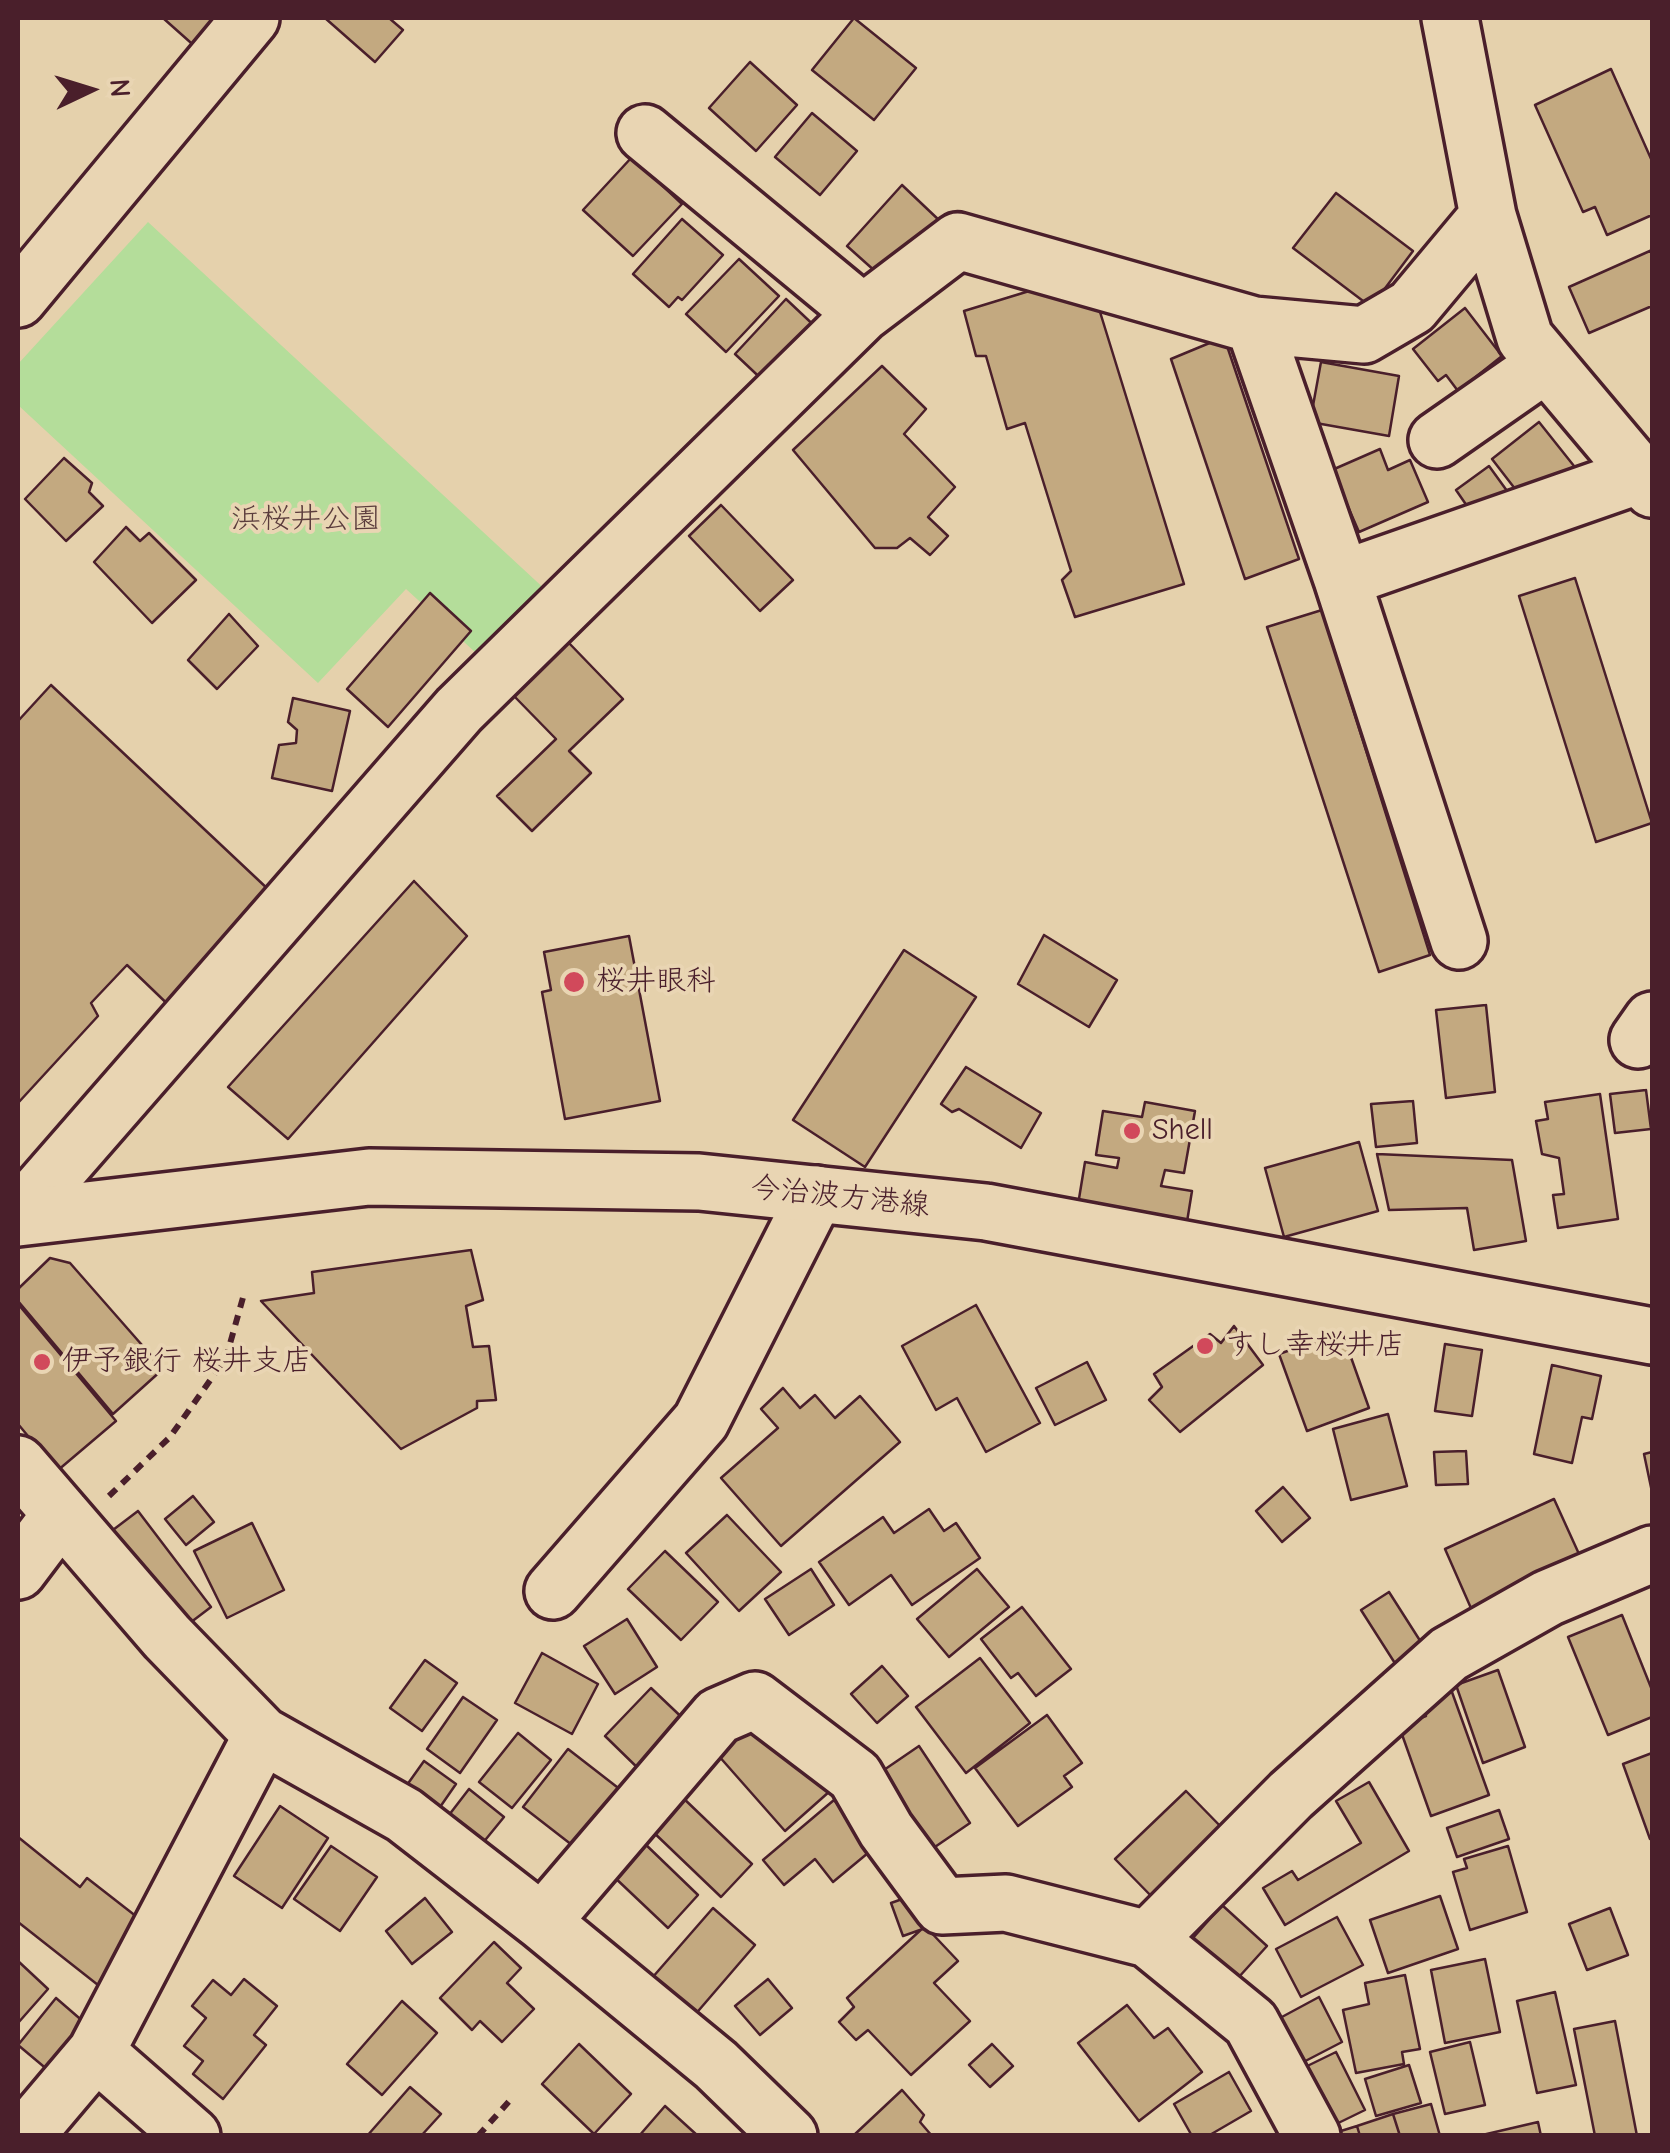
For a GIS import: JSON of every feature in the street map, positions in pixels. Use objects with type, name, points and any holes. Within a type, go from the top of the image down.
[{"type":"street","points":[[18,300],[251,18]]},
{"type":"street","points":[[1342,579],[1646,482],[1525,338],[1488,216],[1450,18]]},
{"type":"street","points":[[645,133],[863,313]]},
{"type":"street","points":[[18,1217],[460,710],[863,313],[958,242],[1254,325],[1364,335],[1412,306],[1488,216]]},
{"type":"street","points":[[1254,325],[1342,579],[1459,941]]},
{"type":"street","points":[[1437,440],[1546,364]]},
{"type":"street","name":"今治波方港線","points":[[18,1217],[369,1177],[699,1182],[986,1212],[1652,1336]]},
{"type":"street","points":[[553,1591],[702,1420],[816,1194]]},
{"type":"street","points":[[18,1464],[167,1637],[262,1736],[404,1815],[716,2065],[789,2136]]},
{"type":"street","points":[[18,1571],[68,1522]]},
{"type":"street","points":[[1148,1939],[1292,1795],[1449,1654],[1548,1598],[1652,1554]]},
{"type":"street","points":[[542,1922],[718,1716],[755,1700],[855,1776],[886,1830],[942,1906],[1006,1902],[1148,1939],[1251,2022],[1312,2136]]},
{"type":"street","points":[[29,2114],[96,2052],[262,1736]]},
{"type":"street","points":[[96,2052],[192,2136]]},
{"type":"path","points":[[68,1522],[170,1437],[226,1358],[244,1294]]},
{"type":"path","points":[[478,2136],[512,2098]]},
{"type":"green space","name":"浜桜井公園","points":[[148,222],[562,605],[499,674],[406,589],[318,683],[18,405],[18,364]]},
{"type":"building","points":[[163,18],[244,18],[208,58]]},
{"type":"building","points":[[325,18],[389,18],[403,30],[375,62]]},
{"type":"building","points":[[854,18],[916,68],[874,120],[812,70]]},
{"type":"building","points":[[750,62],[797,105],[756,151],[709,108]]},
{"type":"building","points":[[1611,69],[1652,161],[1652,215],[1607,235],[1595,207],[1583,212],[1535,105]]},
{"type":"building","points":[[812,113],[857,151],[820,195],[775,157]]},
{"type":"building","points":[[632,157],[682,204],[633,256],[583,210]]},
{"type":"building","points":[[902,185],[941,222],[886,281],[847,246]]},
{"type":"building","points":[[1336,193],[1413,251],[1371,307],[1293,248]]},
{"type":"building","points":[[682,219],[723,255],[682,300],[678,297],[669,307],[633,274]]},
{"type":"building","points":[[1652,250],[1652,306],[1589,333],[1569,287]]},
{"type":"building","points":[[739,259],[779,296],[726,352],[686,314]]},
{"type":"building","points":[[1088,273],[1184,584],[1075,617],[1062,580],[1071,571],[1025,423],[1007,429],[986,356],[976,356],[964,311]]},
{"type":"building","points":[[786,299],[822,333],[771,388],[735,354]]},
{"type":"building","points":[[1465,308],[1502,356],[1458,391],[1446,375],[1438,381],[1413,349]]},
{"type":"building","points":[[1224,337],[1299,559],[1245,579],[1171,359]]},
{"type":"building","points":[[1321,362],[1399,376],[1389,436],[1310,422]]},
{"type":"building","points":[[882,366],[926,409],[904,434],[955,487],[928,517],[948,536],[930,555],[910,538],[897,548],[875,548],[793,450]]},
{"type":"building","points":[[1539,422],[1574,466],[1526,503],[1492,459]]},
{"type":"building","points":[[1380,449],[1388,470],[1410,460],[1428,502],[1359,532],[1332,470]]},
{"type":"building","points":[[64,458],[92,483],[89,492],[103,506],[66,541],[25,499]]},
{"type":"building","points":[[1489,466],[1510,495],[1476,519],[1456,490]]},
{"type":"building","points":[[721,505],[793,580],[760,611],[689,536]]},
{"type":"building","points":[[126,527],[140,541],[149,533],[196,580],[152,623],[94,562]]},
{"type":"building","points":[[1575,578],[1652,823],[1596,842],[1519,596]]},
{"type":"building","points":[[430,593],[471,631],[388,727],[347,689]]},
{"type":"building","points":[[1322,610],[1430,955],[1379,972],[1267,627]]},
{"type":"building","points":[[229,614],[258,646],[217,689],[188,660]]},
{"type":"building","points":[[568,642],[623,699],[569,751],[591,773],[532,831],[497,796],[556,739],[513,695]]},
{"type":"building","points":[[51,685],[287,907],[182,1018],[127,965],[91,1003],[98,1016],[18,1103],[18,721]]},
{"type":"building","points":[[293,698],[350,711],[332,791],[272,778],[279,745],[296,743],[297,730],[288,722]]},
{"type":"building","points":[[414,881],[467,936],[288,1139],[228,1087]]},
{"type":"building","points":[[1044,935],[1117,980],[1089,1027],[1018,984]]},
{"type":"building","points":[[629,936],[660,1101],[565,1119],[542,992],[551,990],[544,952]]},
{"type":"building","points":[[904,950],[976,997],[865,1167],[793,1120]]},
{"type":"building","points":[[1486,1005],[1495,1092],[1446,1098],[1436,1010]]},
{"type":"building","points":[[966,1067],[1041,1113],[1021,1148],[959,1109],[952,1112],[941,1104]]},
{"type":"building","points":[[1646,1090],[1651,1129],[1615,1133],[1610,1094]]},
{"type":"building","points":[[1600,1094],[1618,1219],[1558,1228],[1553,1195],[1564,1194],[1559,1158],[1542,1154],[1536,1121],[1548,1119],[1545,1102]]},
{"type":"building","points":[[1413,1101],[1417,1143],[1376,1147],[1371,1104]]},
{"type":"building","points":[[1145,1102],[1195,1111],[1184,1173],[1165,1170],[1161,1186],[1192,1191],[1185,1234],[1076,1217],[1085,1162],[1117,1168],[1119,1158],[1096,1155],[1103,1111],[1142,1117]]},
{"type":"building","points":[[1359,1142],[1378,1211],[1284,1237],[1265,1168]]},
{"type":"building","points":[[1377,1154],[1512,1160],[1526,1241],[1474,1250],[1467,1208],[1389,1210]]},
{"type":"building","points":[[471,1250],[483,1300],[466,1306],[473,1347],[489,1346],[496,1400],[477,1401],[477,1408],[401,1449],[261,1301],[314,1293],[312,1272]]},
{"type":"building","points":[[50,1258],[70,1263],[163,1369],[113,1414],[18,1301],[18,1289]]},
{"type":"building","name":"伊予銀行 桜井支店","points":[[18,1304],[116,1421],[57,1471],[18,1424]]},
{"type":"building","points":[[976,1305],[1040,1423],[986,1452],[957,1398],[936,1410],[902,1346]]},
{"type":"building","points":[[1234,1326],[1263,1365],[1180,1432],[1149,1400],[1162,1387],[1154,1374],[1210,1334],[1221,1343]]},
{"type":"building","points":[[1342,1332],[1369,1408],[1307,1431],[1279,1354]]},
{"type":"building","points":[[1445,1344],[1482,1350],[1472,1416],[1435,1411]]},
{"type":"building","points":[[1087,1362],[1106,1400],[1055,1425],[1036,1388]]},
{"type":"building","points":[[1552,1365],[1601,1376],[1592,1419],[1582,1417],[1572,1463],[1534,1454]]},
{"type":"building","points":[[783,1388],[800,1408],[815,1395],[835,1418],[860,1396],[900,1442],[781,1546],[721,1478],[778,1428],[761,1409]]},
{"type":"building","points":[[1388,1414],[1407,1486],[1351,1500],[1333,1429]]},
{"type":"building","points":[[1466,1451],[1468,1484],[1436,1485],[1434,1452]]},
{"type":"building","points":[[1652,1452],[1652,1492],[1644,1454]]},
{"type":"building","points":[[1283,1487],[1310,1518],[1282,1542],[1256,1511]]},
{"type":"building","points":[[193,1496],[214,1522],[186,1545],[165,1519]]},
{"type":"building","points":[[1554,1499],[1584,1565],[1474,1615],[1445,1549]]},
{"type":"building","points":[[929,1509],[944,1531],[956,1523],[980,1558],[912,1605],[891,1575],[849,1605],[819,1562],[883,1517],[894,1533]]},
{"type":"building","points":[[138,1511],[211,1607],[178,1632],[105,1536]]},
{"type":"building","points":[[727,1515],[781,1572],[739,1611],[686,1553]]},
{"type":"building","points":[[252,1523],[284,1590],[227,1618],[194,1551]]},
{"type":"building","points":[[665,1551],[718,1602],[681,1640],[628,1589]]},
{"type":"building","points":[[811,1569],[834,1605],[789,1635],[765,1599]]},
{"type":"building","points":[[977,1569],[1009,1607],[949,1657],[917,1619]]},
{"type":"building","points":[[1389,1592],[1426,1650],[1398,1668],[1361,1610]]},
{"type":"building","points":[[1022,1607],[1071,1669],[1036,1696],[1018,1673],[1011,1678],[981,1639]]},
{"type":"building","points":[[1622,1615],[1652,1690],[1652,1717],[1608,1735],[1568,1637]]},
{"type":"building","points":[[627,1619],[657,1667],[615,1694],[584,1646]]},
{"type":"building","points":[[542,1653],[598,1684],[572,1734],[515,1703]]},
{"type":"building","points":[[980,1658],[1030,1723],[966,1773],[916,1707]]},
{"type":"building","points":[[425,1660],[457,1683],[422,1731],[390,1708]]},
{"type":"building","points":[[882,1666],[908,1696],[877,1723],[851,1694]]},
{"type":"building","points":[[1498,1670],[1525,1747],[1483,1763],[1456,1685]]},
{"type":"building","points":[[1448,1681],[1489,1795],[1431,1816],[1399,1726],[1426,1716],[1418,1693]]},
{"type":"building","points":[[651,1688],[693,1728],[646,1776],[605,1736]]},
{"type":"building","points":[[463,1697],[497,1720],[460,1773],[427,1749]]},
{"type":"building","points":[[745,1715],[830,1791],[785,1831],[710,1746]]},
{"type":"building","points":[[1047,1715],[1082,1763],[1064,1776],[1072,1787],[1018,1826],[975,1768]]},
{"type":"building","points":[[518,1733],[551,1760],[512,1808],[479,1782]]},
{"type":"building","points":[[919,1746],[970,1823],[929,1851],[878,1774]]},
{"type":"building","points":[[568,1749],[626,1794],[581,1852],[523,1807]]},
{"type":"building","points":[[1652,1753],[1652,1838],[1650,1839],[1623,1764]]},
{"type":"building","points":[[424,1761],[456,1784],[429,1823],[397,1799]]},
{"type":"building","points":[[1369,1782],[1409,1851],[1285,1925],[1263,1888],[1292,1871],[1298,1880],[1361,1843],[1336,1801]]},
{"type":"building","points":[[469,1789],[504,1817],[473,1855],[439,1828]]},
{"type":"building","points":[[1186,1791],[1227,1833],[1156,1901],[1115,1859]]},
{"type":"building","points":[[680,1795],[752,1864],[721,1897],[649,1828]]},
{"type":"building","points":[[834,1800],[874,1848],[833,1882],[815,1859],[784,1885],[763,1860]]},
{"type":"building","points":[[280,1806],[328,1838],[282,1908],[234,1876]]},
{"type":"building","points":[[1499,1810],[1509,1839],[1457,1857],[1447,1828]]},
{"type":"building","points":[[18,1837],[80,1887],[87,1878],[146,1924],[98,1985],[18,1922]]},
{"type":"building","points":[[642,1841],[698,1895],[668,1928],[611,1874]]},
{"type":"building","points":[[331,1846],[377,1877],[340,1931],[294,1899]]},
{"type":"building","points":[[1508,1846],[1527,1912],[1470,1930],[1453,1872],[1467,1868],[1464,1859]]},
{"type":"building","points":[[922,1892],[934,1925],[903,1936],[891,1903]]},
{"type":"building","points":[[1440,1896],[1458,1949],[1388,1973],[1370,1920]]},
{"type":"building","points":[[425,1898],[452,1932],[412,1964],[386,1931]]},
{"type":"building","points":[[1222,1905],[1267,1946],[1238,1978],[1193,1938]]},
{"type":"building","points":[[713,1908],[755,1945],[687,2024],[645,1986]]},
{"type":"building","points":[[1610,1908],[1628,1955],[1587,1970],[1569,1924]]},
{"type":"building","points":[[1337,1917],[1363,1965],[1301,1997],[1276,1949]]},
{"type":"building","points":[[925,1926],[958,1961],[934,1983],[970,2021],[911,2075],[868,2030],[856,2040],[839,2022],[854,2007],[847,1998]]},
{"type":"building","points":[[494,1942],[521,1968],[507,1983],[534,2009],[502,2042],[480,2021],[472,2030],[440,1998]]},
{"type":"building","points":[[1485,1959],[1500,2032],[1445,2043],[1431,1970]]},
{"type":"building","points":[[18,1961],[48,1989],[18,2023]]},
{"type":"building","points":[[1405,1975],[1420,2049],[1402,2052],[1404,2064],[1356,2073],[1343,2010],[1369,2004],[1365,1983]]},
{"type":"building","points":[[244,1979],[277,2006],[254,2035],[266,2045],[223,2099],[193,2074],[203,2061],[184,2046],[206,2018],[192,2006],[213,1980],[231,1995]]},
{"type":"building","points":[[768,1979],[792,2008],[760,2035],[735,2006]]},
{"type":"building","points":[[1555,1992],[1576,2085],[1537,2093],[1517,2001]]},
{"type":"building","points":[[1319,1997],[1342,2042],[1290,2069],[1267,2025]]},
{"type":"building","points":[[56,1998],[93,2030],[55,2076],[18,2045]]},
{"type":"building","points":[[402,2001],[437,2033],[382,2095],[347,2064]]},
{"type":"building","points":[[1127,2005],[1154,2038],[1168,2028],[1202,2072],[1139,2121],[1078,2043]]},
{"type":"building","points":[[1615,2021],[1637,2136],[1595,2136],[1574,2029]]},
{"type":"building","points":[[1470,2042],[1485,2105],[1445,2114],[1430,2052]]},
{"type":"building","points":[[579,2044],[631,2094],[594,2134],[542,2084]]},
{"type":"building","points":[[992,2044],[1013,2066],[990,2087],[969,2065]]},
{"type":"building","points":[[1336,2052],[1365,2110],[1326,2129],[1297,2071]]},
{"type":"building","points":[[1409,2065],[1421,2103],[1376,2116],[1365,2079]]},
{"type":"building","points":[[1229,2072],[1251,2111],[1208,2136],[1192,2136],[1174,2104]]},
{"type":"building","points":[[410,2087],[441,2114],[421,2136],[367,2136]]},
{"type":"building","points":[[902,2090],[924,2115],[920,2122],[932,2136],[853,2136]]},
{"type":"building","points":[[1431,2104],[1440,2136],[1400,2136],[1393,2114]]},
{"type":"building","points":[[665,2106],[698,2136],[639,2136]]},
{"type":"building","points":[[1393,2114],[1400,2136],[1360,2136],[1357,2126]]},
{"type":"building","points":[[1538,2122],[1541,2136],[1478,2136]]},
{"type":"building","points":[[1357,2126],[1360,2136],[1328,2135]]},
{"type":"place","name":"桜井眼科","points":[[574,982]]},
{"type":"place","name":"Shell","points":[[1132,1131]]},
{"type":"place","name":"すし幸桜井店","points":[[1205,1346]]},
{"type":"place","name":"伊予銀行 桜井支店","points":[[42,1362]]}]
